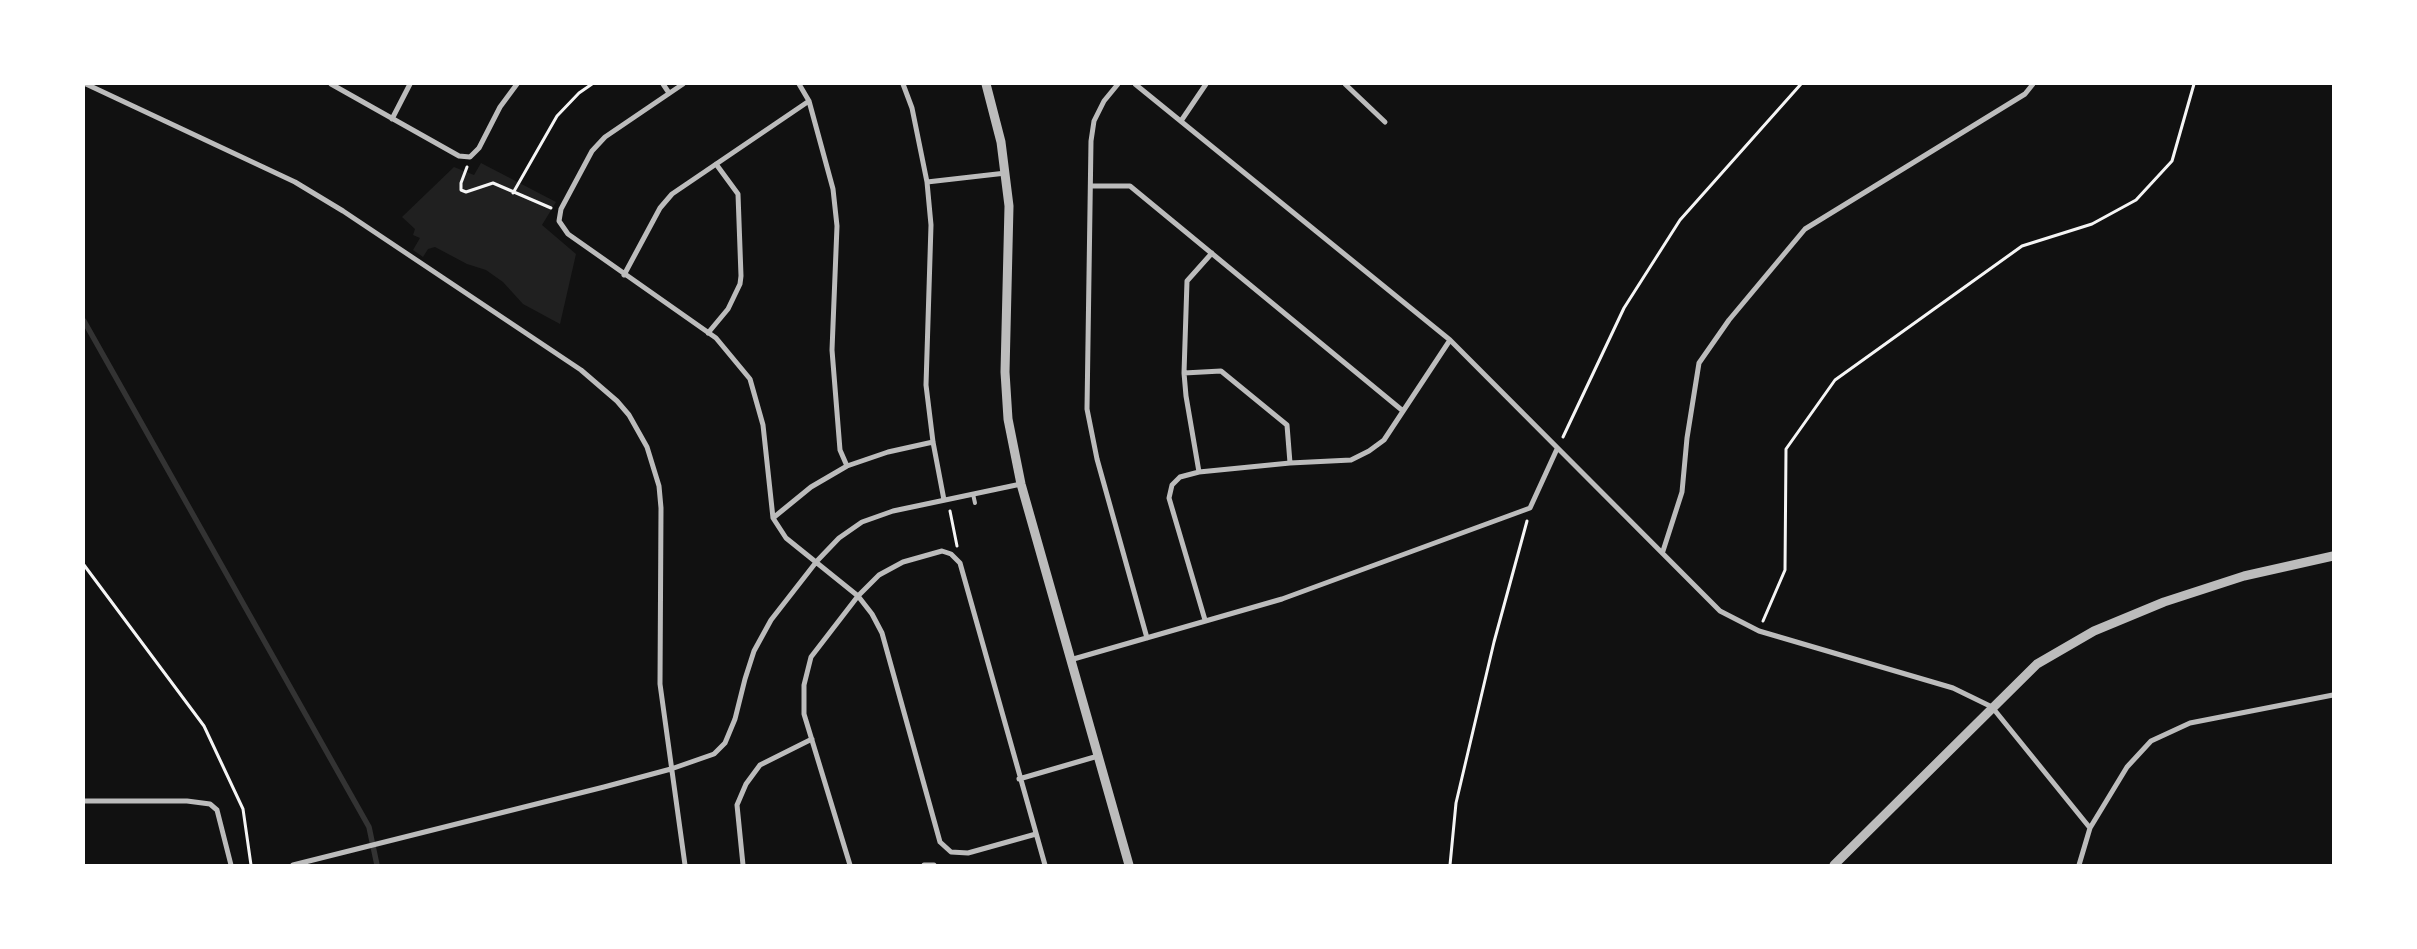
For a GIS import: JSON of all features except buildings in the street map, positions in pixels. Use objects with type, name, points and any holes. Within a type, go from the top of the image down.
[{"type":"street","points":[[86,84],[303,187],[343,211],[559,354],[617,400],[629,415],[647,447],[659,486],[662,508],[660,684],[685,865]]},
{"type":"street","points":[[330,84],[459,156],[470,157],[480,148],[500,107],[517,84]]},
{"type":"street","points":[[392,119],[410,84]]},
{"type":"street","points":[[663,84],[669,93]]},
{"type":"street","points":[[683,84],[605,136],[592,151],[560,209],[559,221],[568,234],[708,333],[735,358],[750,378],[763,426],[773,518],[786,538],[817,561],[858,596],[872,614],[882,633],[940,842],[952,852],[968,853],[1036,834]]},
{"type":"street","points":[[799,84],[809,101],[833,189],[837,226],[832,350],[840,450],[847,466]]},
{"type":"street","points":[[903,84],[912,108],[926,182],[931,225],[926,385],[933,442],[944,500]]},
{"type":"street","points":[[986,84],[995,114],[1006,173],[1009,216],[1005,372],[1008,419],[1021,484],[1129,865]]},
{"type":"street","points":[[1118,84],[1104,101],[1094,122],[1092,141],[1087,409],[1097,459],[1146,638]]},
{"type":"street","points":[[1135,84],[1450,340],[1504,392],[1557,449],[1720,611],[1759,631],[1953,688],[1992,706],[2090,828]]},
{"type":"street","points":[[1181,122],[1206,84]]},
{"type":"street","points":[[1345,84],[1385,122]]},
{"type":"street","points":[[1662,552],[1682,492],[1687,438],[1699,363],[1729,320],[1805,228],[2025,94],[2033,84]]},
{"type":"street","points":[[624,275],[660,208],[672,194],[809,101]]},
{"type":"street","points":[[708,333],[728,309],[740,284],[741,276],[738,194],[716,164]]},
{"type":"street","points":[[926,182],[1006,173]]},
{"type":"street","points":[[1092,186],[1130,186],[1403,410]]},
{"type":"street","points":[[1199,472],[1189,419],[1184,373],[1187,281],[1212,253]]},
{"type":"street","points":[[1206,620],[1168,498],[1172,484],[1180,477],[1199,472],[1290,462],[1351,460],[1369,452],[1384,440],[1450,340]]},
{"type":"street","points":[[1184,373],[1221,371],[1287,425],[1290,462]]},
{"type":"street","points":[[773,518],[811,487],[847,466],[888,452],[933,442]]},
{"type":"street","points":[[1070,660],[1282,598],[1530,508],[1557,449]]},
{"type":"street","points":[[293,865],[388,843],[671,769],[714,754],[725,743],[735,719],[754,651],[771,620],[817,561],[839,538],[862,522],[893,512],[1021,484]]},
{"type":"street","points":[[850,865],[804,714],[804,685],[811,657],[858,596],[879,575],[904,562],[942,551],[951,554],[960,563],[1019,779],[1045,865]]},
{"type":"street","points":[[1834,865],[1992,706],[2037,664],[2094,631],[2164,602],[2244,576],[2333,556]]},
{"type":"street","points":[[2079,865],[2090,828],[2127,767],[2152,741],[2190,723],[2333,695]]},
{"type":"street","points":[[743,865],[738,805],[746,784],[760,765],[812,739]]},
{"type":"street","points":[[1019,779],[1098,756]]},
{"type":"street","points":[[84,801],[187,801],[210,804],[217,810],[231,865]]},
{"type":"street","points":[[924,865],[934,865]]},
{"type":"lane","points":[[973,494],[975,503]]},
{"type":"path","points":[[513,193],[557,116],[579,93],[592,84]]},
{"type":"path","points":[[1557,449],[1624,308],[1680,220],[1802,84]]},
{"type":"path","points":[[1759,631],[1785,570],[1786,449],[1835,380],[2022,246],[2092,224],[2136,200],[2172,161],[2194,84]]},
{"type":"path","points":[[470,157],[461,183],[461,190],[470,192],[493,183],[513,193],[560,209]]},
{"type":"path","points":[[944,500],[950,510],[958,544],[951,554]]},
{"type":"path","points":[[1450,865],[1456,803],[1494,642],[1530,508]]},
{"type":"path","points":[[84,565],[204,726],[243,809],[251,865]]},
{"type":"shaded area","points":[[481,163],[556,202],[542,225],[576,254],[560,324],[523,304],[503,282],[486,270],[467,264],[435,247],[428,249],[423,257],[413,250],[420,238],[413,235],[415,229],[402,217],[454,167],[474,175]]},
{"type":"waterway","points":[[84,321],[369,827],[377,865]]}]
